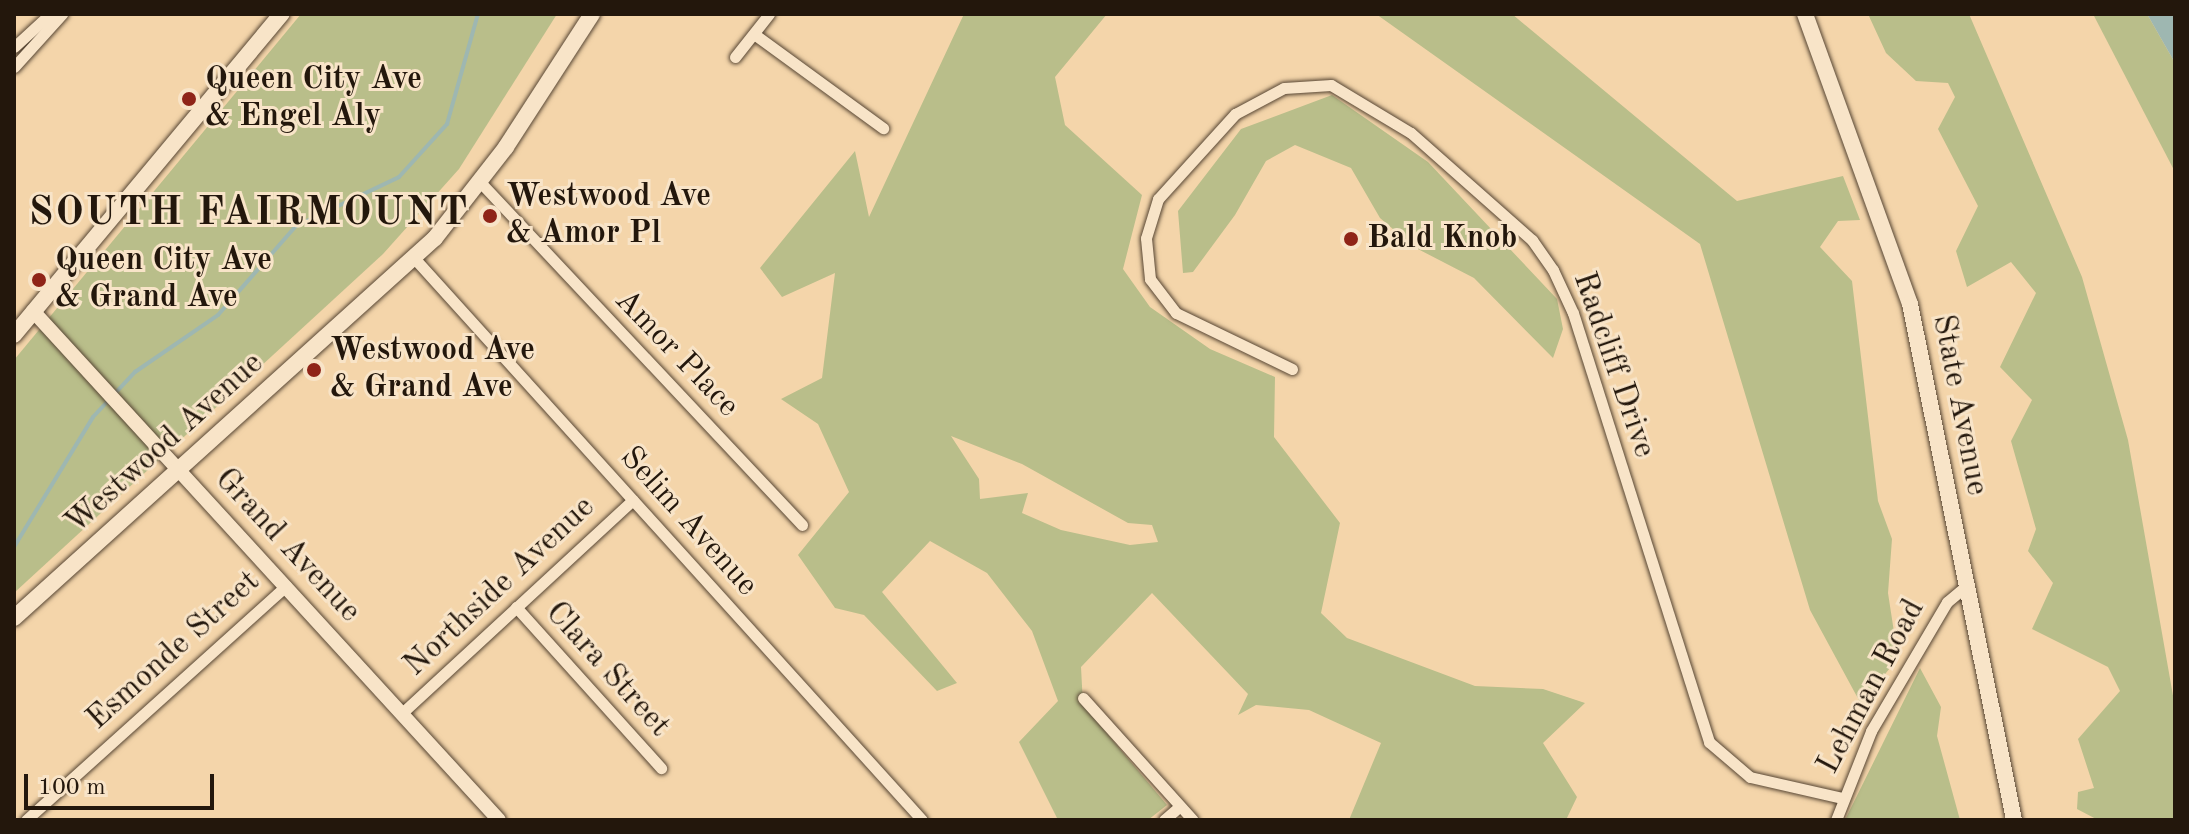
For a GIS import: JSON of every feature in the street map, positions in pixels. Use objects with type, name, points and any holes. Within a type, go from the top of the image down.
[{"type":"main road","points":[[14,335],[281,14]]},
{"type":"main road","name":"Westwood Avenue","points":[[14,618],[415,259],[481,183],[592,14]]},
{"type":"main road","name":"State Avenue","points":[[1805,14],[1910,304],[2014,820]]},
{"type":"street","points":[[14,47],[50,14]]},
{"type":"street","points":[[14,67],[62,14]]},
{"type":"street","points":[[735,57],[769,14]]},
{"type":"street","points":[[754,34],[883,128]]},
{"type":"street","name":"Radcliff Drive","points":[[1292,369],[1176,313],[1150,279],[1146,238],[1158,199],[1235,114],[1284,88],[1331,85],[1411,133],[1532,240],[1553,270],[1573,313],[1709,742],[1750,777],[1842,798]]},
{"type":"street","name":"Amor Place","points":[[481,183],[802,525]]},
{"type":"street","name":"Selim Avenue","points":[[415,259],[922,820]]},
{"type":"street","name":"Grand Avenue","points":[[33,311],[499,820]]},
{"type":"street","name":"Northside Avenue","points":[[402,713],[633,500]]},
{"type":"street","name":"Esmonde Street","points":[[26,820],[286,586]]},
{"type":"street","name":"Lehman Road","points":[[1836,820],[1842,798],[1939,615],[1965,587]]},
{"type":"street","name":"Clara Street","points":[[516,607],[661,768]]},
{"type":"street","points":[[1083,698],[1193,820]]},
{"type":"street","points":[[1164,820],[1179,807]]},
{"type":"green space","points":[[301,14],[557,14],[459,169],[383,254],[14,593],[14,360]]},
{"type":"green space","points":[[964,14],[1107,14],[1055,77],[1065,125],[1142,195],[1123,269],[1150,307],[1210,349],[1275,377],[1274,437],[1340,523],[1321,613],[1347,638],[1475,686],[1543,689],[1585,703],[1543,743],[1577,797],[1566,820],[1349,820],[1381,743],[1309,710],[1256,705],[1238,715],[1248,694],[1152,593],[1081,667],[1083,705],[1167,805],[1148,820],[1058,820],[1019,742],[1058,701],[1032,631],[987,573],[930,541],[882,592],[957,683],[937,691],[864,615],[835,608],[798,555],[849,492],[818,424],[781,399],[822,378],[835,273],[782,297],[760,268],[855,151],[869,217]],"holes":[[[951,436],[1022,464],[1128,523],[1152,525],[1158,542],[1130,545],[1061,530],[1022,513],[1028,493],[980,499],[979,479]]]},
{"type":"green space","points":[[1376,14],[1512,14],[1737,201],[1843,176],[1860,220],[1838,221],[1820,247],[1852,281],[1878,501],[1892,539],[1888,593],[1898,658],[1861,704],[1810,610],[1700,244]]},
{"type":"green space","points":[[1868,14],[1969,14],[2082,277],[2128,440],[2175,707],[2175,820],[2098,820],[2077,809],[2078,792],[2094,788],[2078,739],[2120,691],[2108,667],[2032,629],[2053,583],[2028,551],[2036,529],[2011,441],[2032,400],[2000,367],[2036,293],[2011,262],[1967,287],[1956,251],[1978,206],[1938,129],[1955,97],[1948,83],[1916,81],[1886,53]]},
{"type":"green space","points":[[2093,14],[2147,14],[2175,63],[2175,172]]},
{"type":"green space","points":[[1332,95],[1428,162],[1557,299],[1563,329],[1553,358],[1474,278],[1414,247],[1380,218],[1351,168],[1295,145],[1266,161],[1235,215],[1193,272],[1183,273],[1178,211],[1241,129]]},
{"type":"green space","points":[[1920,668],[1941,707],[1937,736],[1960,820],[1845,820]]},
{"type":"water","points":[[2147,14],[2175,14],[2175,63]]},
{"type":"waterway","points":[[14,547],[93,417],[135,372],[218,315],[296,226],[399,177],[447,124],[478,14]]},
{"type":"place","name":"Queen City Ave & Engel Aly","points":[[189,99]]},
{"type":"place","name":"Westwood Ave & Amor Pl","points":[[490,216]]},
{"type":"place","name":"Bald Knob","points":[[1351,239]]},
{"type":"place","name":"Queen City Ave & Grand Ave","points":[[39,280]]},
{"type":"place","name":"Westwood Ave & Grand Ave","points":[[314,370]]},
{"type":"district","name":"SOUTH FAIRMOUNT","points":[[249,214]]}]
